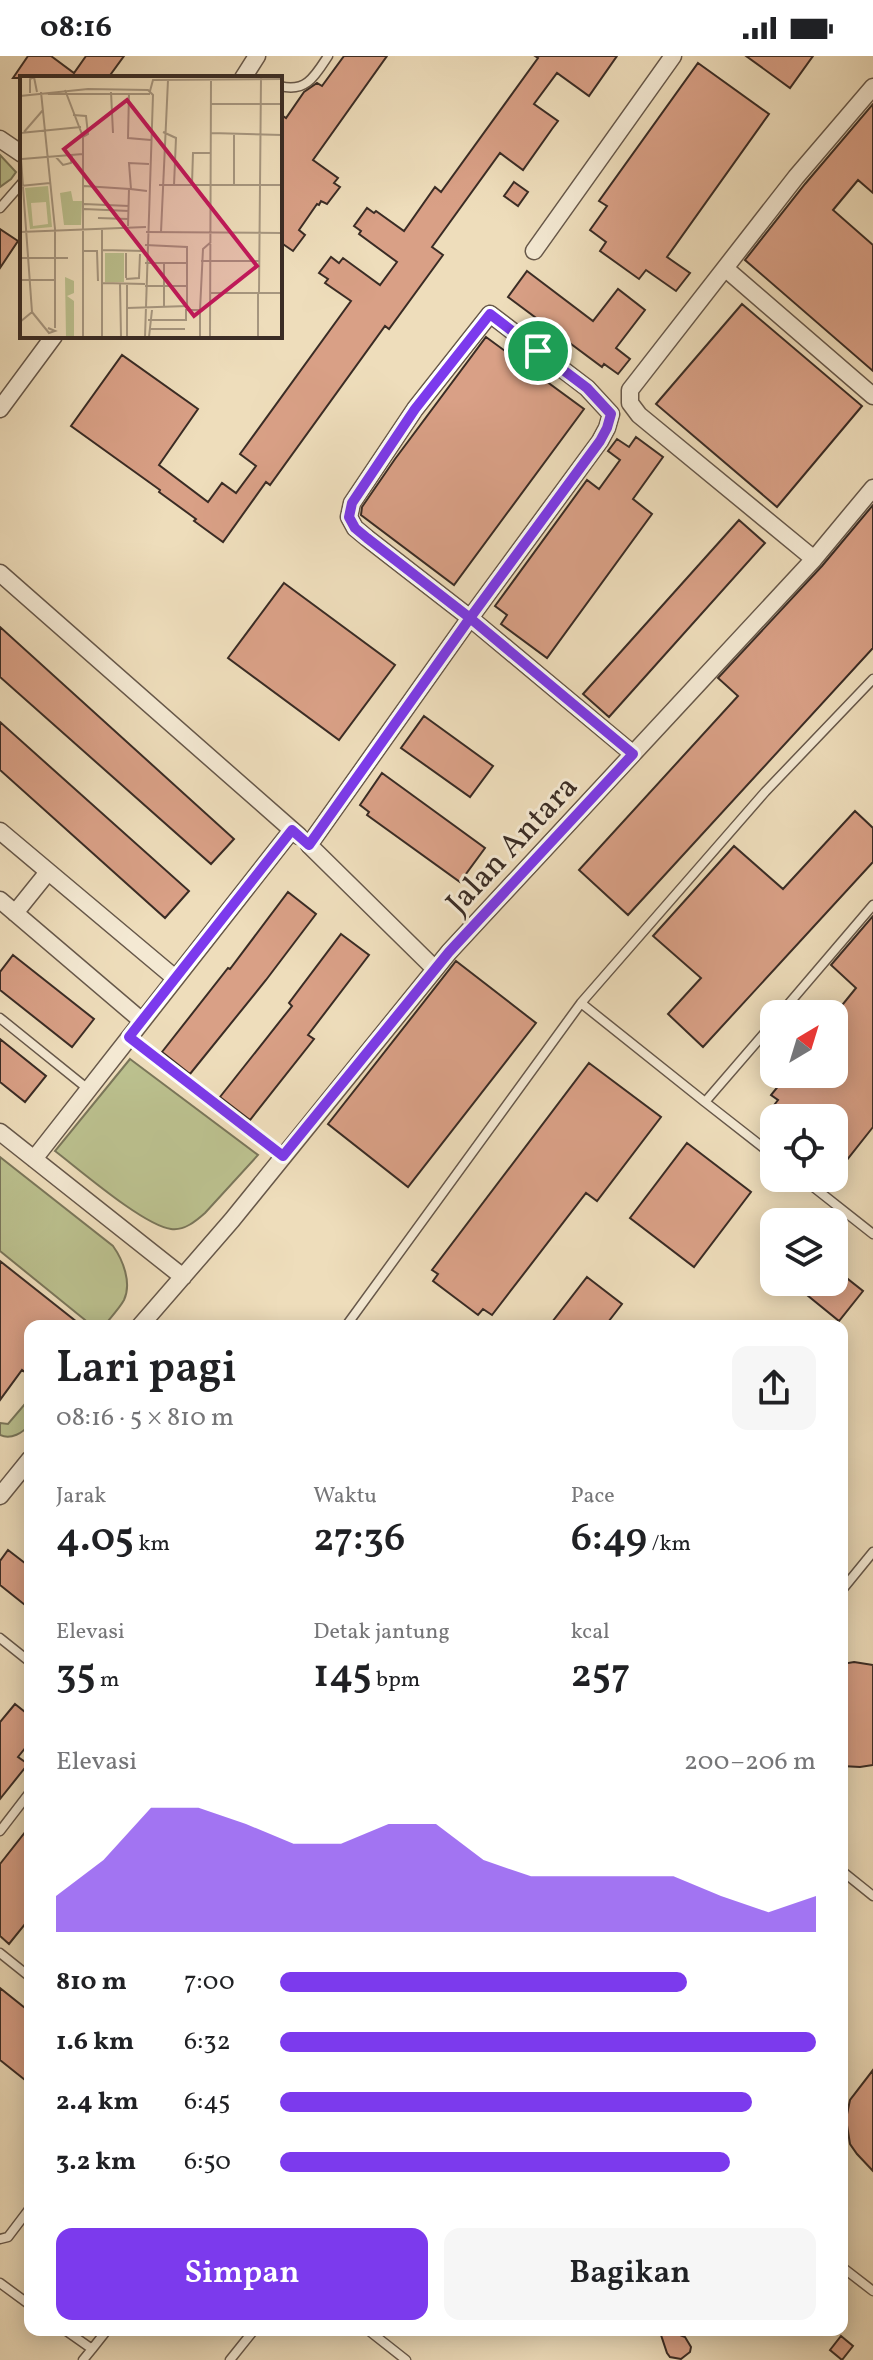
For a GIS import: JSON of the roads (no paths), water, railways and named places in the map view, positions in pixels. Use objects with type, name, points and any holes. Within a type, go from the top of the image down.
[{"type":"street","points":[[245,76],[257,56]]},
{"type":"street","points":[[534,251],[673,56]]},
{"type":"street","points":[[814,559],[639,415],[630,403],[630,390],[796,177],[873,87]]},
{"type":"street","points":[[0,139],[20,153]]},
{"type":"street","points":[[726,269],[873,396]]},
{"type":"street","points":[[309,845],[470,618],[600,441],[607,428],[611,414],[587,388],[490,314],[415,409],[352,503],[349,517],[355,528],[470,618],[633,754]]},
{"type":"street","points":[[0,409],[53,338]]},
{"type":"street","name":"Jalan Antara","points":[[149,1320],[435,969],[814,559],[873,488]]},
{"type":"street","points":[[0,573],[309,845],[435,969]]},
{"type":"street","points":[[34,1159],[292,830]]},
{"type":"street","points":[[0,831],[175,978]]},
{"type":"street","points":[[15,913],[48,872]]},
{"type":"street","points":[[0,900],[142,1021]]},
{"type":"street","points":[[0,1132],[183,1277]]},
{"type":"street","points":[[0,1496],[6,1475],[24,1463]]},
{"type":"lane","points":[[282,86],[299,88],[308,84],[328,56]]},
{"type":"lane","points":[[0,208],[20,185]]},
{"type":"lane","points":[[350,1320],[581,1003],[765,792],[873,679]]},
{"type":"lane","points":[[792,1000],[873,905]]},
{"type":"lane","points":[[581,1003],[760,1145]]},
{"type":"lane","points":[[0,1018],[88,1089]]},
{"type":"lane","points":[[129,1037],[283,1156]]},
{"type":"lane","points":[[705,1102],[760,1038]]},
{"type":"lane","points":[[820,1192],[873,1234]]},
{"type":"lane","points":[[865,1228],[873,1218]]},
{"type":"lane","points":[[848,1583],[873,1552]]},
{"type":"lane","points":[[0,1638],[24,1657]]},
{"type":"lane","points":[[0,1831],[24,1800]]},
{"type":"lane","points":[[848,1876],[873,1896]]},
{"type":"lane","points":[[0,1953],[24,1972]]},
{"type":"lane","points":[[0,2239],[8,2237],[24,2216]]},
{"type":"lane","points":[[848,2272],[873,2291]]},
{"type":"lane","points":[[0,2283],[24,2301]]},
{"type":"lane","points":[[74,2336],[92,2349]]},
{"type":"lane","points":[[83,2360],[102,2336]]},
{"type":"lane","points":[[230,2360],[249,2336]]},
{"type":"lane","points":[[376,2336],[406,2360]]}]
